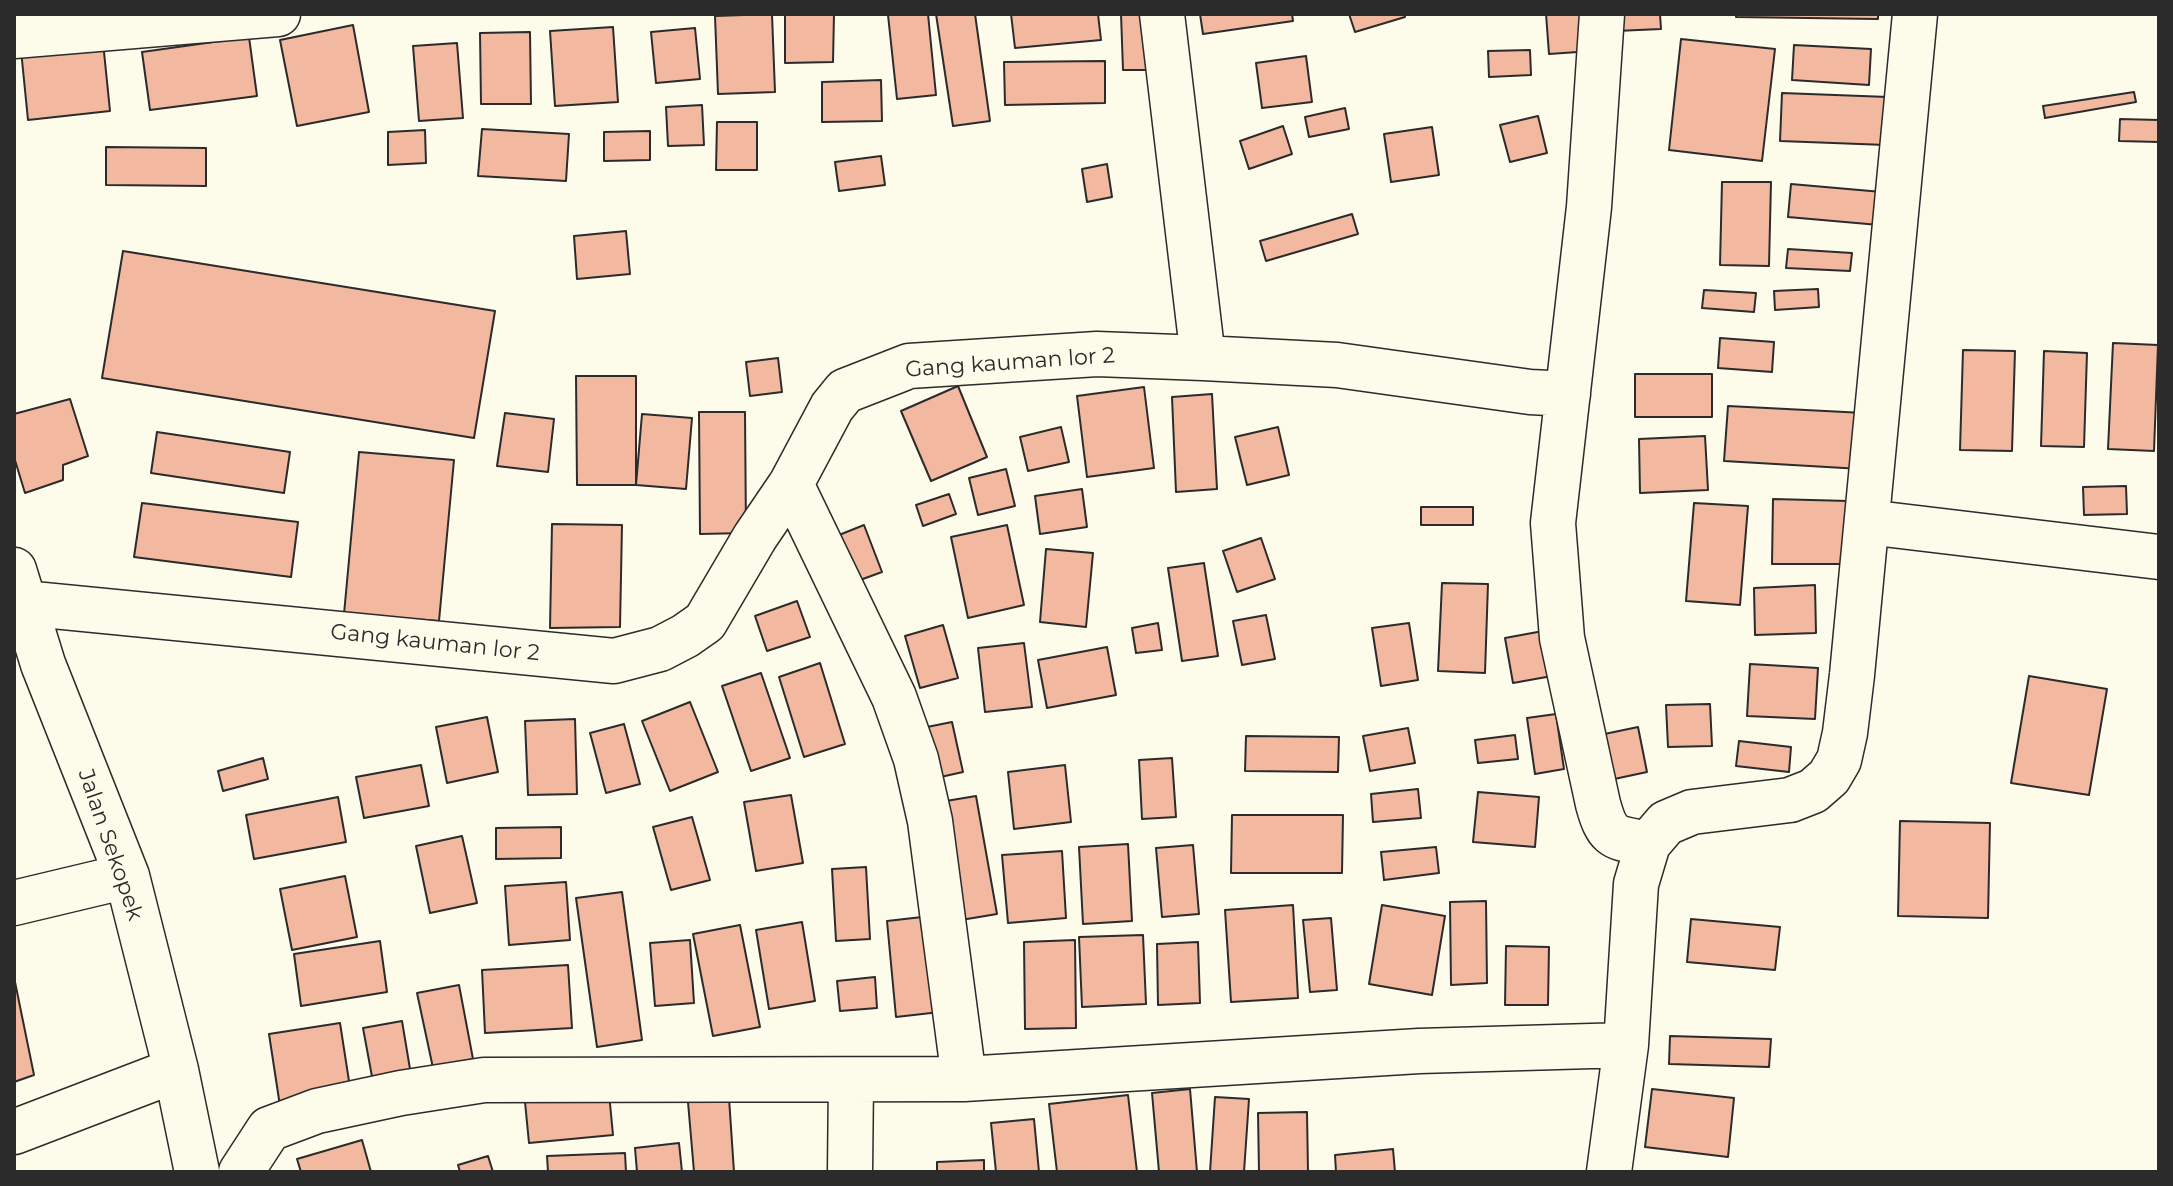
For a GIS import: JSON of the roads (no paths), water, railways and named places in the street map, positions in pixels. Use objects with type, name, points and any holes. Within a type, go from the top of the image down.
[{"type":"street","points":[[14,36],[278,14]]},
{"type":"street","points":[[1162,14],[1203,358]]},
{"type":"street","points":[[1602,14],[1589,207],[1553,523],[1562,638],[1604,824],[1616,838],[1648,844]]},
{"type":"street","points":[[1609,1172],[1626,1045],[1636,884],[1648,844],[1666,823],[1692,812],[1790,800],[1813,791],[1829,777],[1839,760],[1845,733],[1867,522],[1915,14]]},
{"type":"street","name":"Gang kauman lor 2","points":[[24,616],[614,661],[660,649],[705,622],[755,537],[791,484],[832,407],[845,391],[909,366],[1097,354],[1203,358],[1337,365],[1530,392],[1568,394]]},
{"type":"street","points":[[791,484],[894,697],[916,759],[930,821],[964,1079]]},
{"type":"street","points":[[1867,522],[2159,557]]},
{"type":"street","name":"Jalan Sekopek","points":[[24,616],[127,876],[176,1070],[197,1172]]},
{"type":"street","points":[[14,903],[127,876]]},
{"type":"street","points":[[241,1172],[269,1129],[317,1111],[484,1080],[964,1079],[1419,1051],[1626,1045]]},
{"type":"street","points":[[14,1132],[176,1070]]},
{"type":"street","points":[[850,1172],[851,1080]]}]
